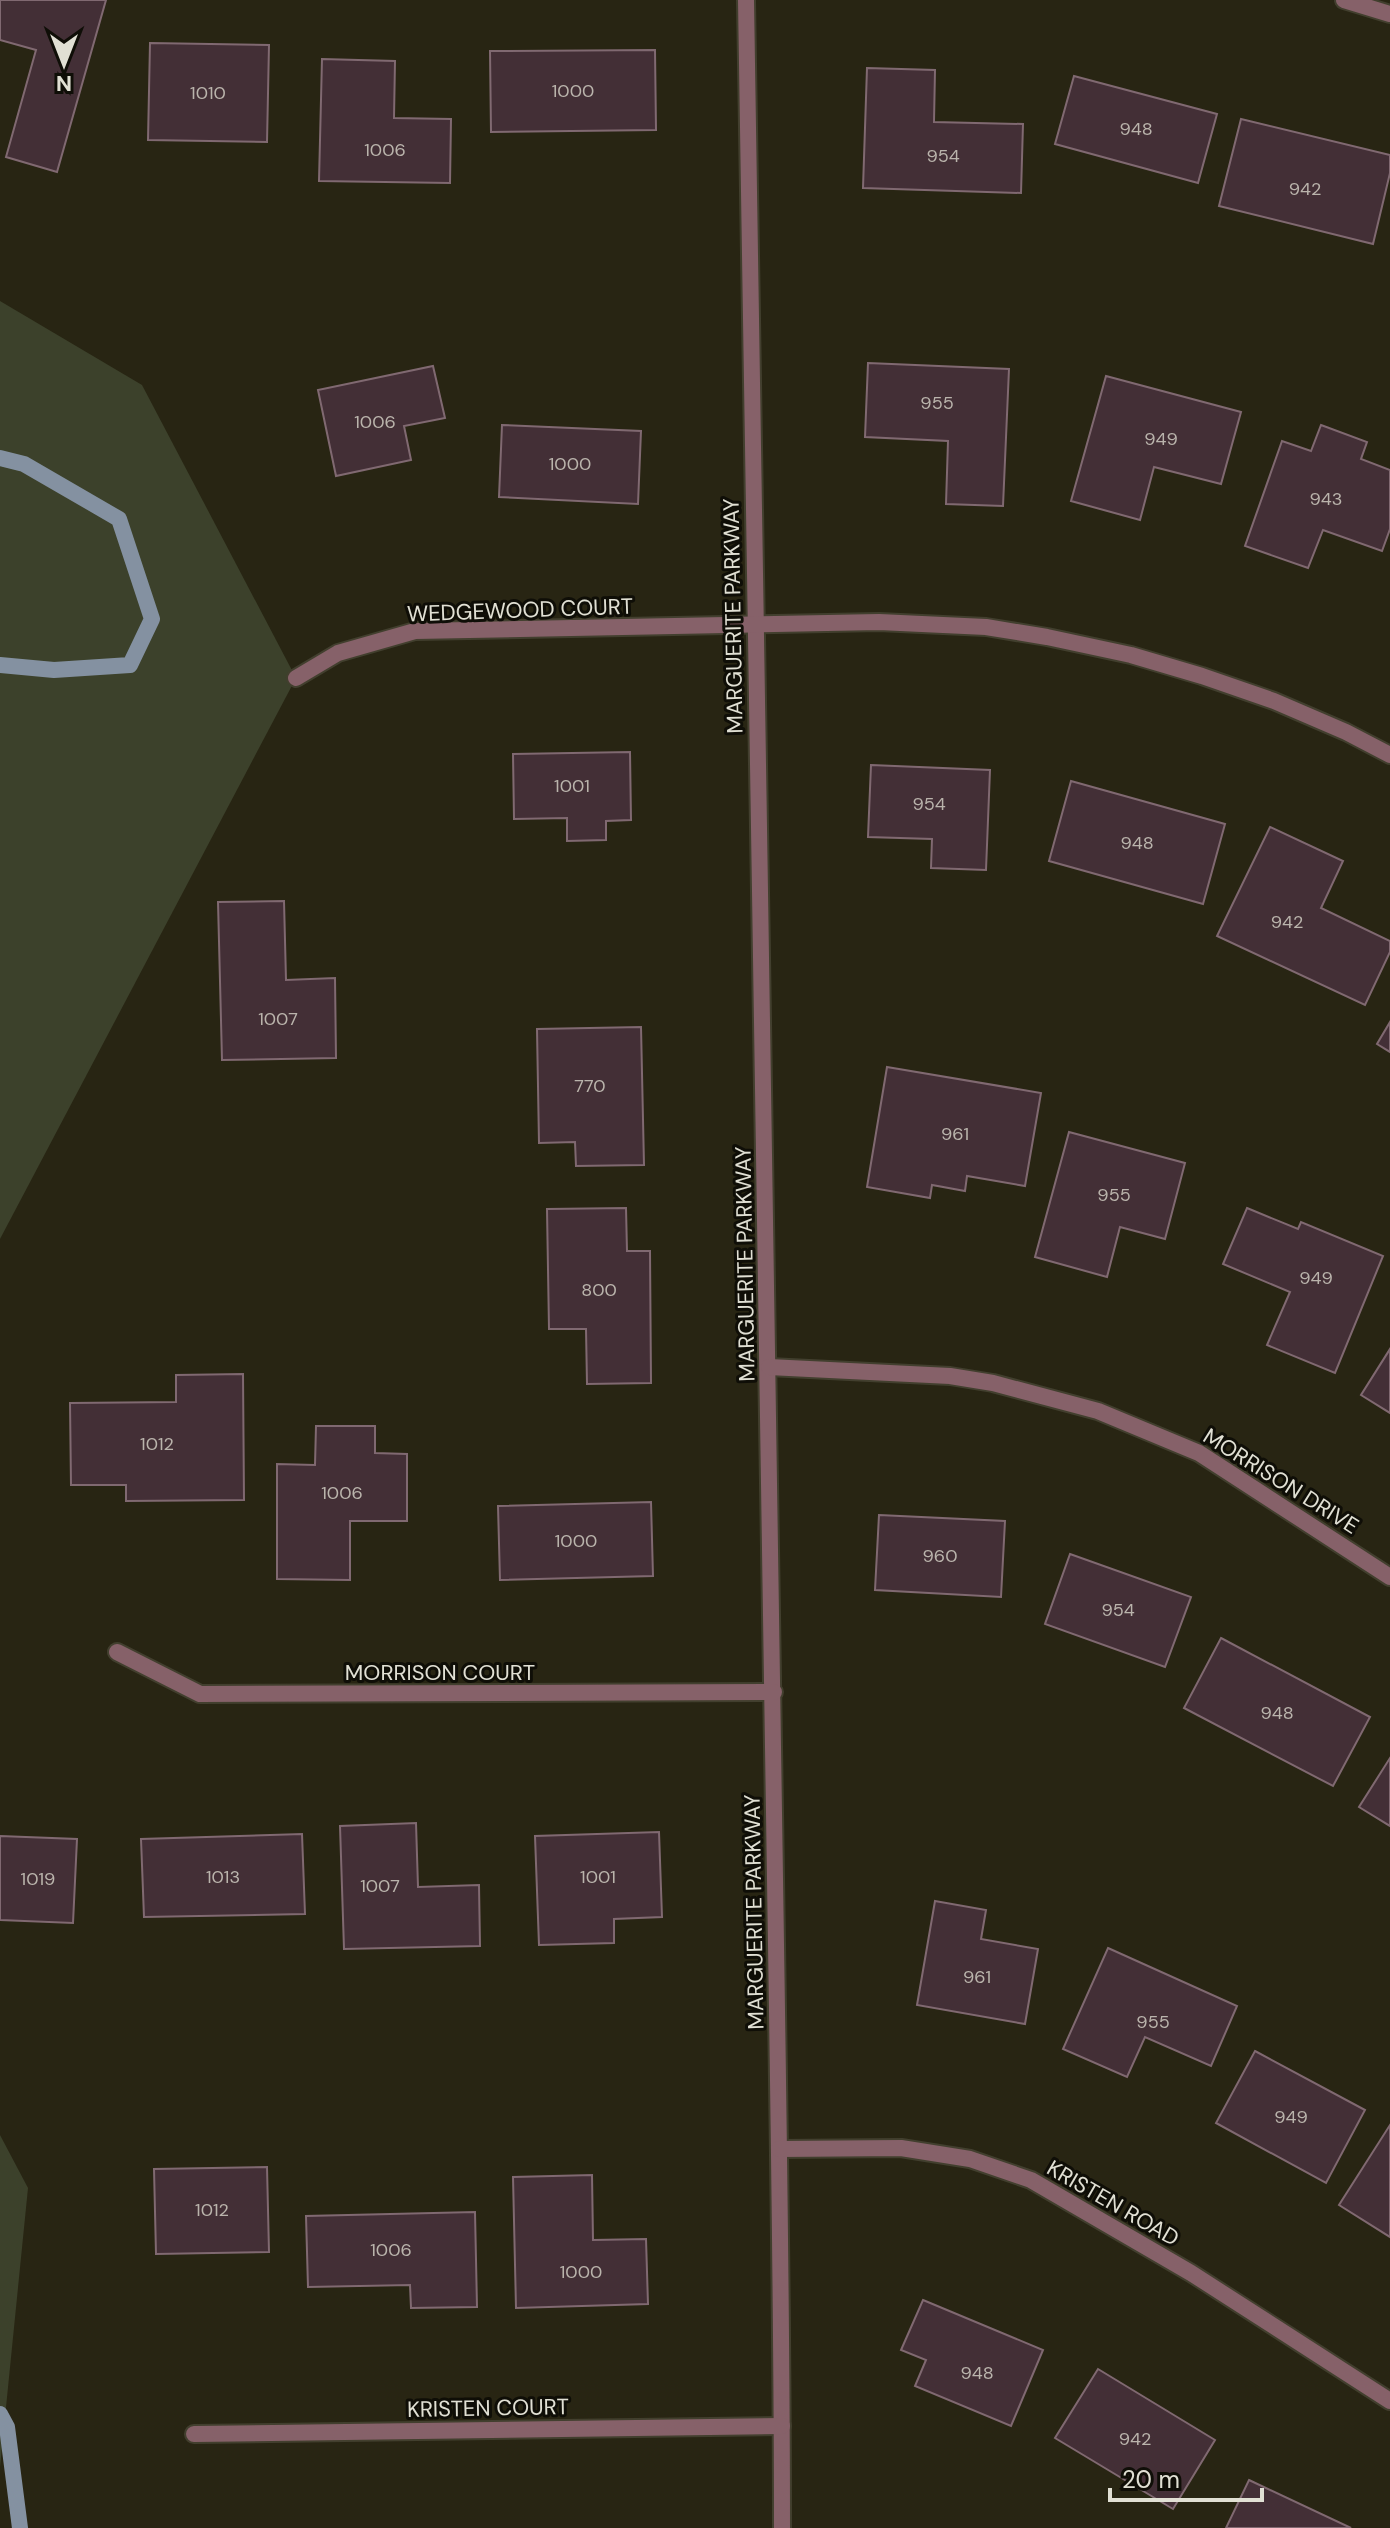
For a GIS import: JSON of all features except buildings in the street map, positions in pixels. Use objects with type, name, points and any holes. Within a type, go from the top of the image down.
[{"type":"street","name":"MARGUERITE PARKWAY","points":[[746,0],[774,1692],[782,2528]]},
{"type":"street","points":[[1344,0],[1390,14]]},
{"type":"street","name":"WEDGEWOOD COURT","points":[[296,678],[338,653],[415,631],[894,623],[986,627],[1131,655],[1251,693],[1346,732],[1390,755]]},
{"type":"street","name":"MORRISON DRIVE","points":[[769,1367],[950,1376],[993,1383],[1098,1411],[1199,1453],[1390,1577]]},
{"type":"street","name":"MORRISON COURT","points":[[117,1652],[200,1694],[774,1692]]},
{"type":"street","name":"KRISTEN ROAD","points":[[779,2149],[901,2148],[970,2159],[1031,2180],[1191,2273],[1390,2401]]},
{"type":"street","name":"KRISTEN COURT","points":[[194,2434],[782,2426]]},
{"type":"green space","points":[[0,301],[142,385],[296,678],[0,1239]]},
{"type":"green space","points":[[0,2135],[28,2188],[0,2467]]},
{"type":"waterway","points":[[0,458],[24,464],[119,519],[152,619],[130,665],[54,670],[0,665]]},
{"type":"waterway","points":[[0,2414],[7,2427],[20,2528]]}]
